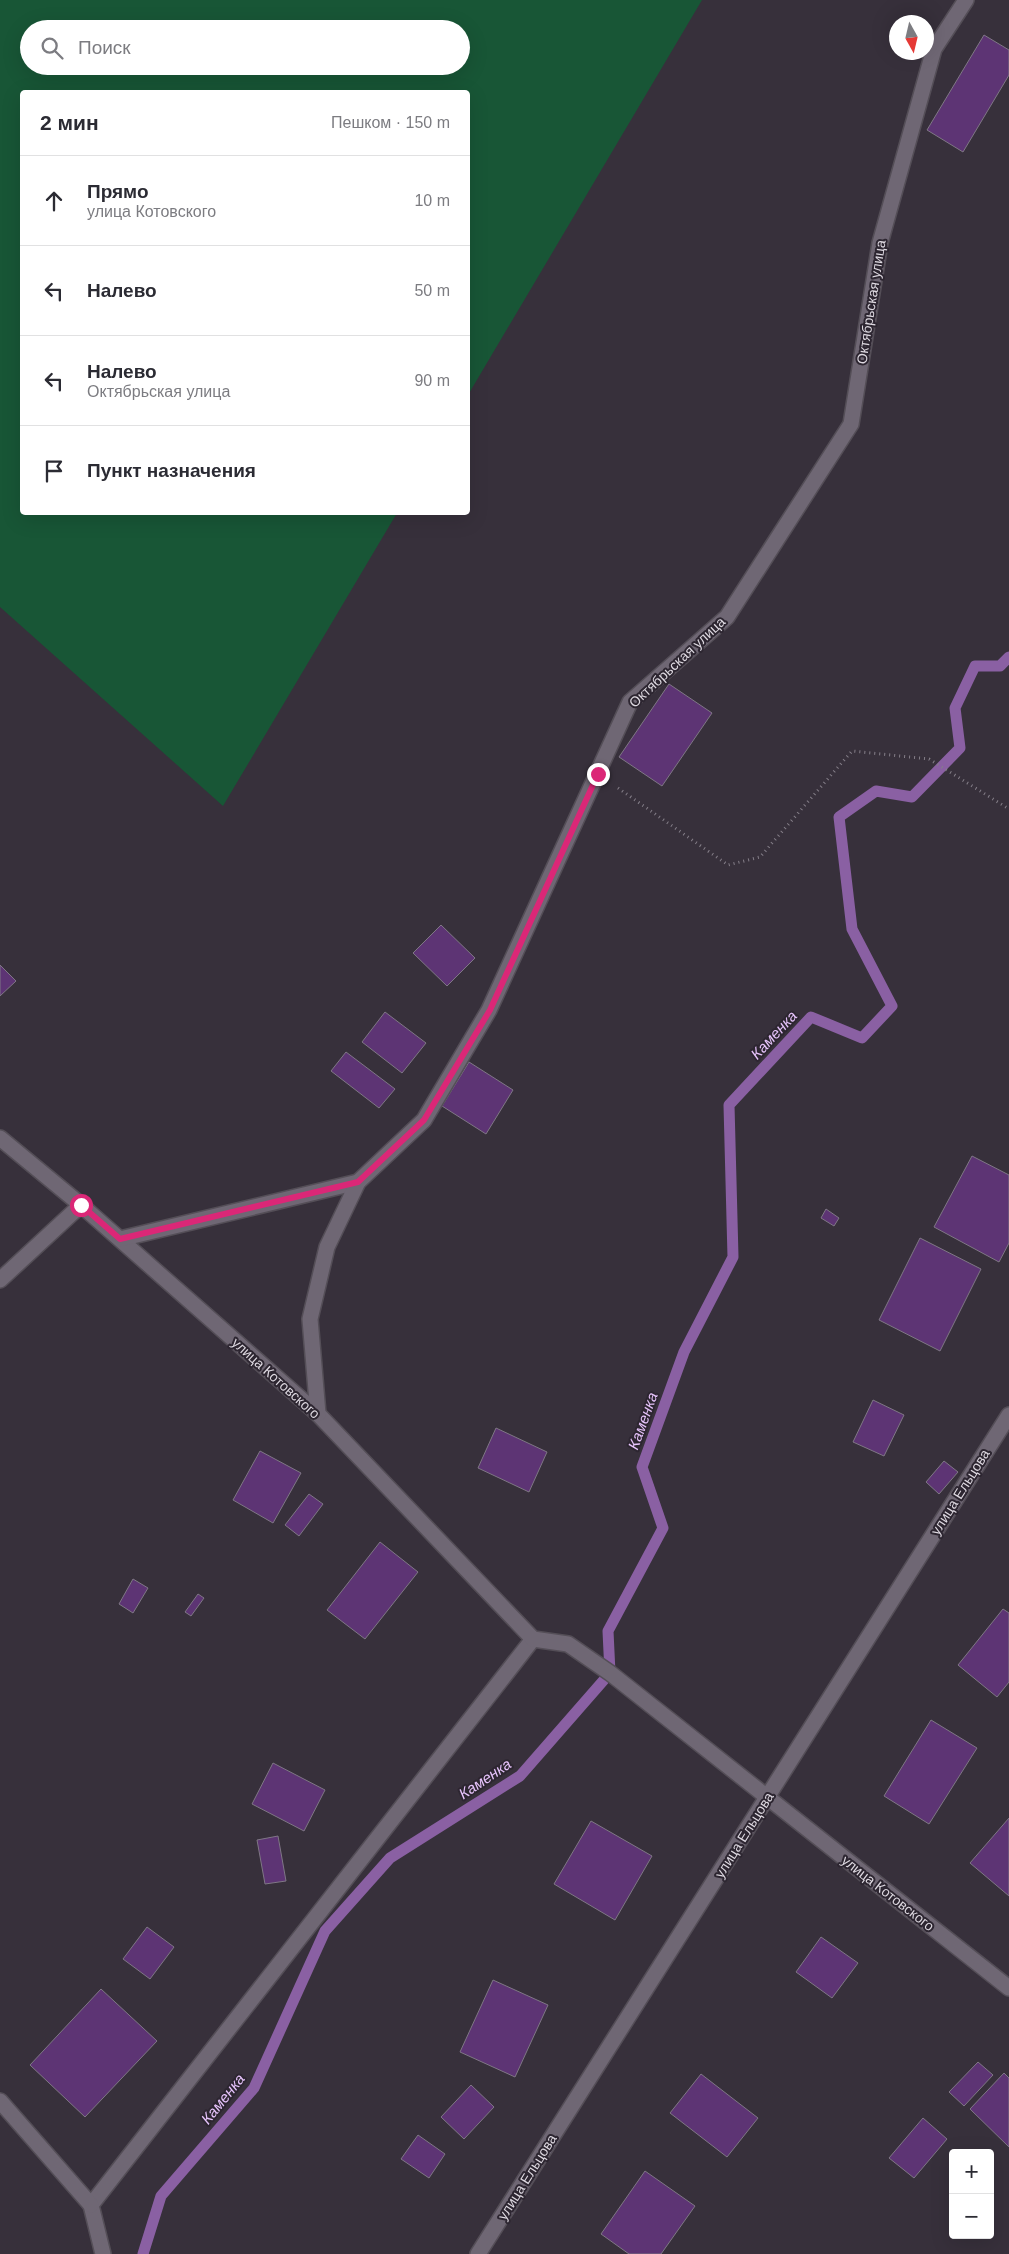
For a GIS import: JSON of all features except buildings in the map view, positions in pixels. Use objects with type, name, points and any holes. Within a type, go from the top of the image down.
[{"type":"street","name":"Октябрьская улица","points":[[318,1414],[310,1319],[327,1248],[358,1182],[424,1120],[490,1010],[630,702],[727,617],[851,424],[880,243],[934,49],[966,0]]},
{"type":"street","name":"улица Котовского","points":[[0,1138],[81,1205],[318,1414],[533,1639],[568,1644],[610,1673],[1009,1988]]},
{"type":"street","points":[[120,1239],[358,1182]]},
{"type":"street","points":[[0,1280],[81,1205]]},
{"type":"street","name":"улица Ельцова","points":[[478,2254],[1009,1415]]},
{"type":"street","points":[[92,2204],[533,1639]]},
{"type":"street","points":[[0,2101],[92,2204],[102,2254]]},
{"type":"path","points":[[598,774],[728,865],[760,857],[852,751],[929,759],[1009,809]]},
{"type":"green space","points":[[0,0],[702,0],[470,392],[470,90],[20,90],[20,515],[396,515],[223,806],[0,607]]},
{"type":"waterway","name":"Каменка","points":[[143,2254],[161,2196],[254,2088],[325,1931],[390,1858],[520,1776],[610,1673],[608,1631],[663,1528],[642,1467],[684,1352],[733,1257],[729,1105],[811,1017],[862,1038],[892,1006],[852,929],[839,817],[876,791],[912,797],[960,748],[955,708],[975,666],[1000,666],[1009,657]]},
{"type":"route","points":[[81,1205],[120,1239],[358,1182],[424,1120],[490,1010],[598,774]]}]
